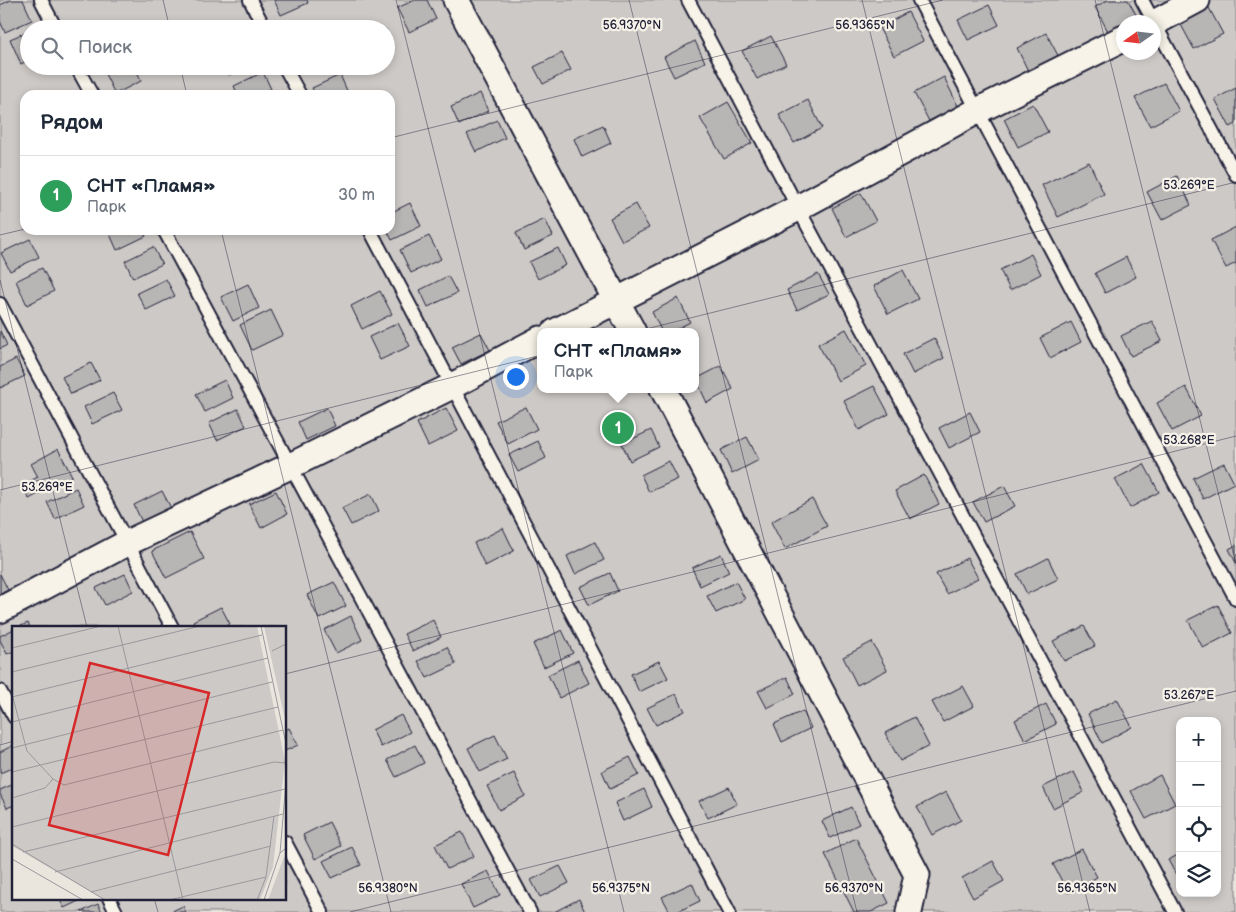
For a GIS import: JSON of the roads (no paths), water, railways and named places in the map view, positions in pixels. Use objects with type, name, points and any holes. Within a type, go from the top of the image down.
[{"type":"street","points":[[456,0],[631,328]]},
{"type":"street","points":[[1161,19],[1197,0]]},
{"type":"street","points":[[562,328],[616,299],[798,208],[977,111],[1116,42]]},
{"type":"street","points":[[0,610],[128,543],[452,386],[537,341]]},
{"type":"street","points":[[665,393],[917,875],[909,912]]},
{"type":"lane","points":[[41,0],[51,20]]},
{"type":"lane","points":[[250,0],[260,20]]},
{"type":"lane","points":[[688,0],[1175,912]]},
{"type":"lane","points":[[919,0],[1236,599]]},
{"type":"lane","points":[[1142,0],[1150,15]]},
{"type":"lane","points":[[1161,36],[1236,175]]},
{"type":"lane","points":[[81,75],[89,90]]},
{"type":"lane","points":[[289,75],[297,90]]},
{"type":"lane","points":[[167,235],[530,912]]},
{"type":"lane","points":[[373,235],[729,912]]},
{"type":"lane","points":[[0,304],[171,626]]},
{"type":"lane","points":[[0,690],[12,713]]},
{"type":"lane","points":[[286,844],[322,912]]},
{"type":"lane","points":[[110,900],[116,912]]},
{"type":"place","name":"СНТ «Пламя»","points":[[618,428]]}]
